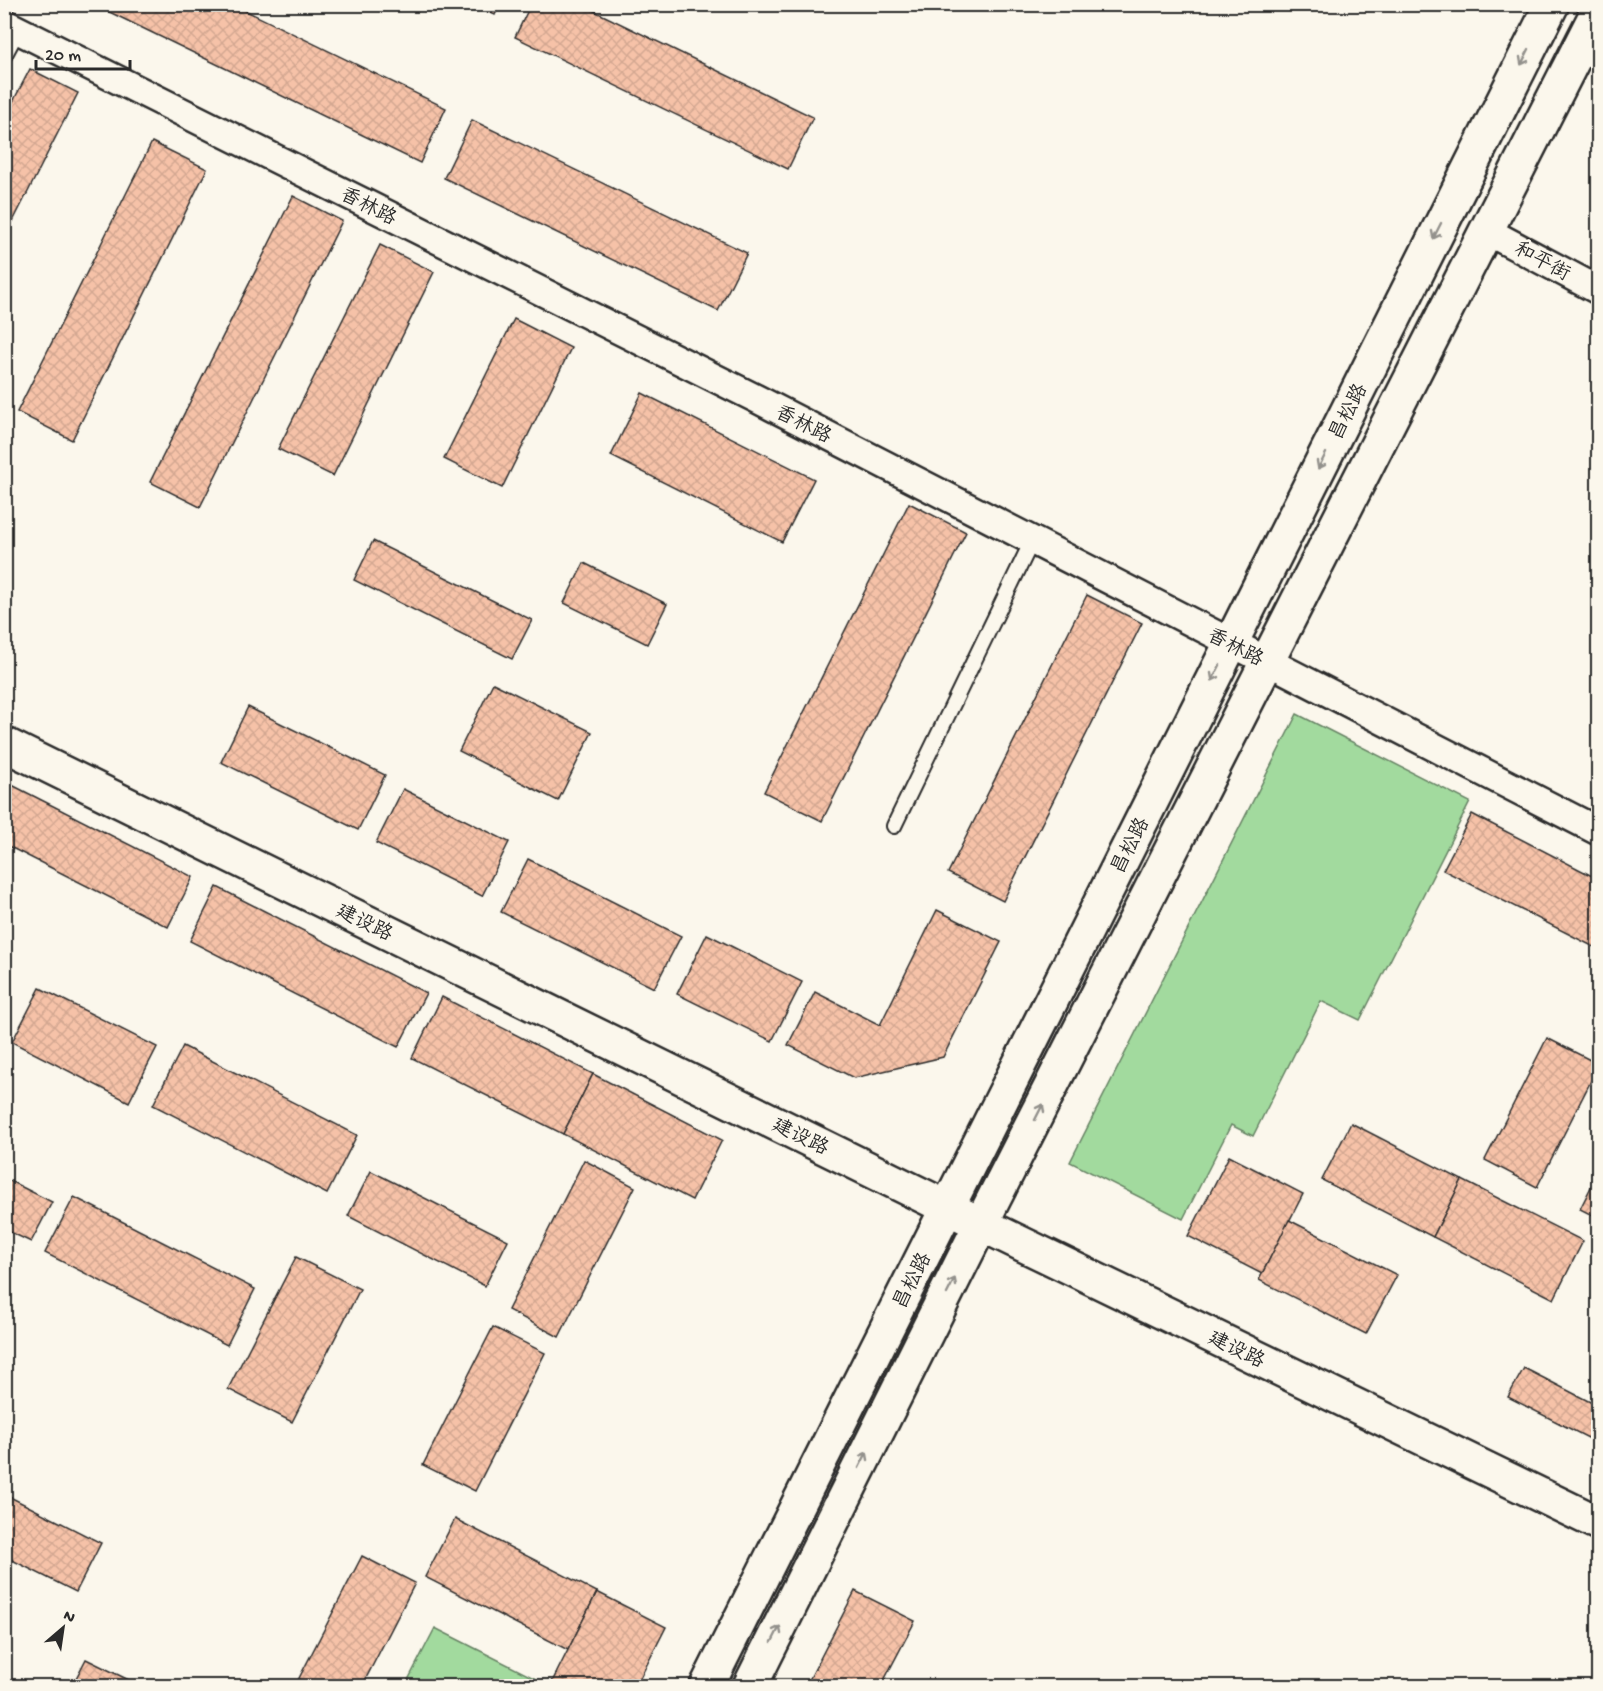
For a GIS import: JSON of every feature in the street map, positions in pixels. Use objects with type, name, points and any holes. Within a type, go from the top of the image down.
[{"type":"main road","name":"昌松路","points":[[707,1686],[1552,4]]},
{"type":"main road","name":"昌松路","points":[[750,1686],[981,1224],[1599,11]]},
{"type":"main road","name":"建设路","points":[[4,744],[948,1208],[1599,1523]]},
{"type":"street","name":"香林路","points":[[11,27],[749,395],[1599,831]]},
{"type":"street","name":"和平街","points":[[1487,231],[1599,290]]},
{"type":"lane","points":[[4,56],[11,27]]},
{"type":"lane","points":[[894,826],[1032,541]]},
{"type":"green space","points":[[1297,714],[1470,802],[1360,1020],[1321,1001],[1253,1136],[1231,1125],[1183,1219],[1070,1162]]},
{"type":"green space","points":[[435,1628],[540,1681],[538,1686],[405,1686]]},
{"type":"building","points":[[93,4],[232,4],[446,108],[420,163]]},
{"type":"building","points":[[473,4],[500,4],[495,15]]},
{"type":"building","points":[[531,4],[580,4],[813,117],[788,169],[515,37]]},
{"type":"building","points":[[30,69],[78,93],[4,239],[4,119]]},
{"type":"building","points":[[472,120],[747,253],[718,311],[444,178]]},
{"type":"building","points":[[152,142],[207,169],[72,440],[17,412]]},
{"type":"building","points":[[293,196],[342,221],[200,507],[150,482]]},
{"type":"building","points":[[380,245],[434,272],[333,476],[278,449]]},
{"type":"building","points":[[514,319],[571,348],[502,488],[444,459]]},
{"type":"building","points":[[642,393],[814,479],[782,542],[611,456]]},
{"type":"building","points":[[909,503],[966,532],[822,821],[764,792]]},
{"type":"building","points":[[373,541],[532,620],[512,659],[354,580]]},
{"type":"building","points":[[584,563],[667,604],[647,644],[564,603]]},
{"type":"building","points":[[1087,595],[1142,623],[1003,901],[948,873]]},
{"type":"building","points":[[493,683],[592,732],[558,801],[459,751]]},
{"type":"building","points":[[248,707],[385,775],[358,830],[221,762]]},
{"type":"building","points":[[4,781],[193,877],[168,927],[4,844]]},
{"type":"building","points":[[403,789],[509,842],[482,896],[376,843]]},
{"type":"building","points":[[1472,814],[1598,879],[1598,949],[1443,870]]},
{"type":"building","points":[[528,859],[681,936],[654,988],[501,912]]},
{"type":"building","points":[[217,887],[426,993],[398,1047],[190,941]]},
{"type":"building","points":[[937,910],[1001,942],[943,1057],[854,1078],[788,1045],[815,992],[880,1025]]},
{"type":"building","points":[[707,934],[802,982],[772,1041],[677,994]]},
{"type":"building","points":[[40,988],[157,1047],[129,1102],[12,1042]]},
{"type":"building","points":[[442,997],[593,1074],[563,1134],[412,1058]]},
{"type":"building","points":[[1547,1038],[1598,1064],[1598,1067],[1537,1187],[1485,1160]]},
{"type":"building","points":[[183,1046],[357,1135],[327,1194],[153,1105]]},
{"type":"building","points":[[593,1074],[722,1140],[692,1200],[563,1134]]},
{"type":"building","points":[[1351,1123],[1462,1180],[1433,1237],[1322,1180]]},
{"type":"building","points":[[1229,1156],[1303,1194],[1262,1274],[1188,1236]]},
{"type":"building","points":[[584,1160],[635,1187],[559,1337],[508,1310]]},
{"type":"building","points":[[371,1171],[508,1240],[485,1286],[348,1216]]},
{"type":"building","points":[[1598,1173],[1598,1218],[1580,1209]]},
{"type":"building","points":[[4,1178],[52,1202],[31,1242],[4,1229]]},
{"type":"building","points":[[1462,1180],[1583,1241],[1554,1299],[1433,1237]]},
{"type":"building","points":[[74,1197],[255,1289],[227,1345],[45,1253]]},
{"type":"building","points":[[1289,1220],[1397,1275],[1366,1334],[1259,1280]]},
{"type":"building","points":[[296,1257],[360,1289],[292,1422],[228,1389]]},
{"type":"building","points":[[493,1327],[545,1353],[475,1491],[423,1465]]},
{"type":"building","points":[[1524,1368],[1598,1406],[1598,1443],[1508,1397]]},
{"type":"building","points":[[4,1494],[101,1543],[76,1592],[4,1556]]},
{"type":"building","points":[[455,1519],[597,1592],[568,1650],[425,1577]]},
{"type":"building","points":[[362,1556],[415,1583],[362,1686],[295,1686]]},
{"type":"building","points":[[855,1591],[915,1621],[881,1686],[806,1686]]},
{"type":"building","points":[[597,1592],[666,1627],[636,1686],[550,1686]]},
{"type":"building","points":[[86,1659],[141,1686],[72,1686]]}]
